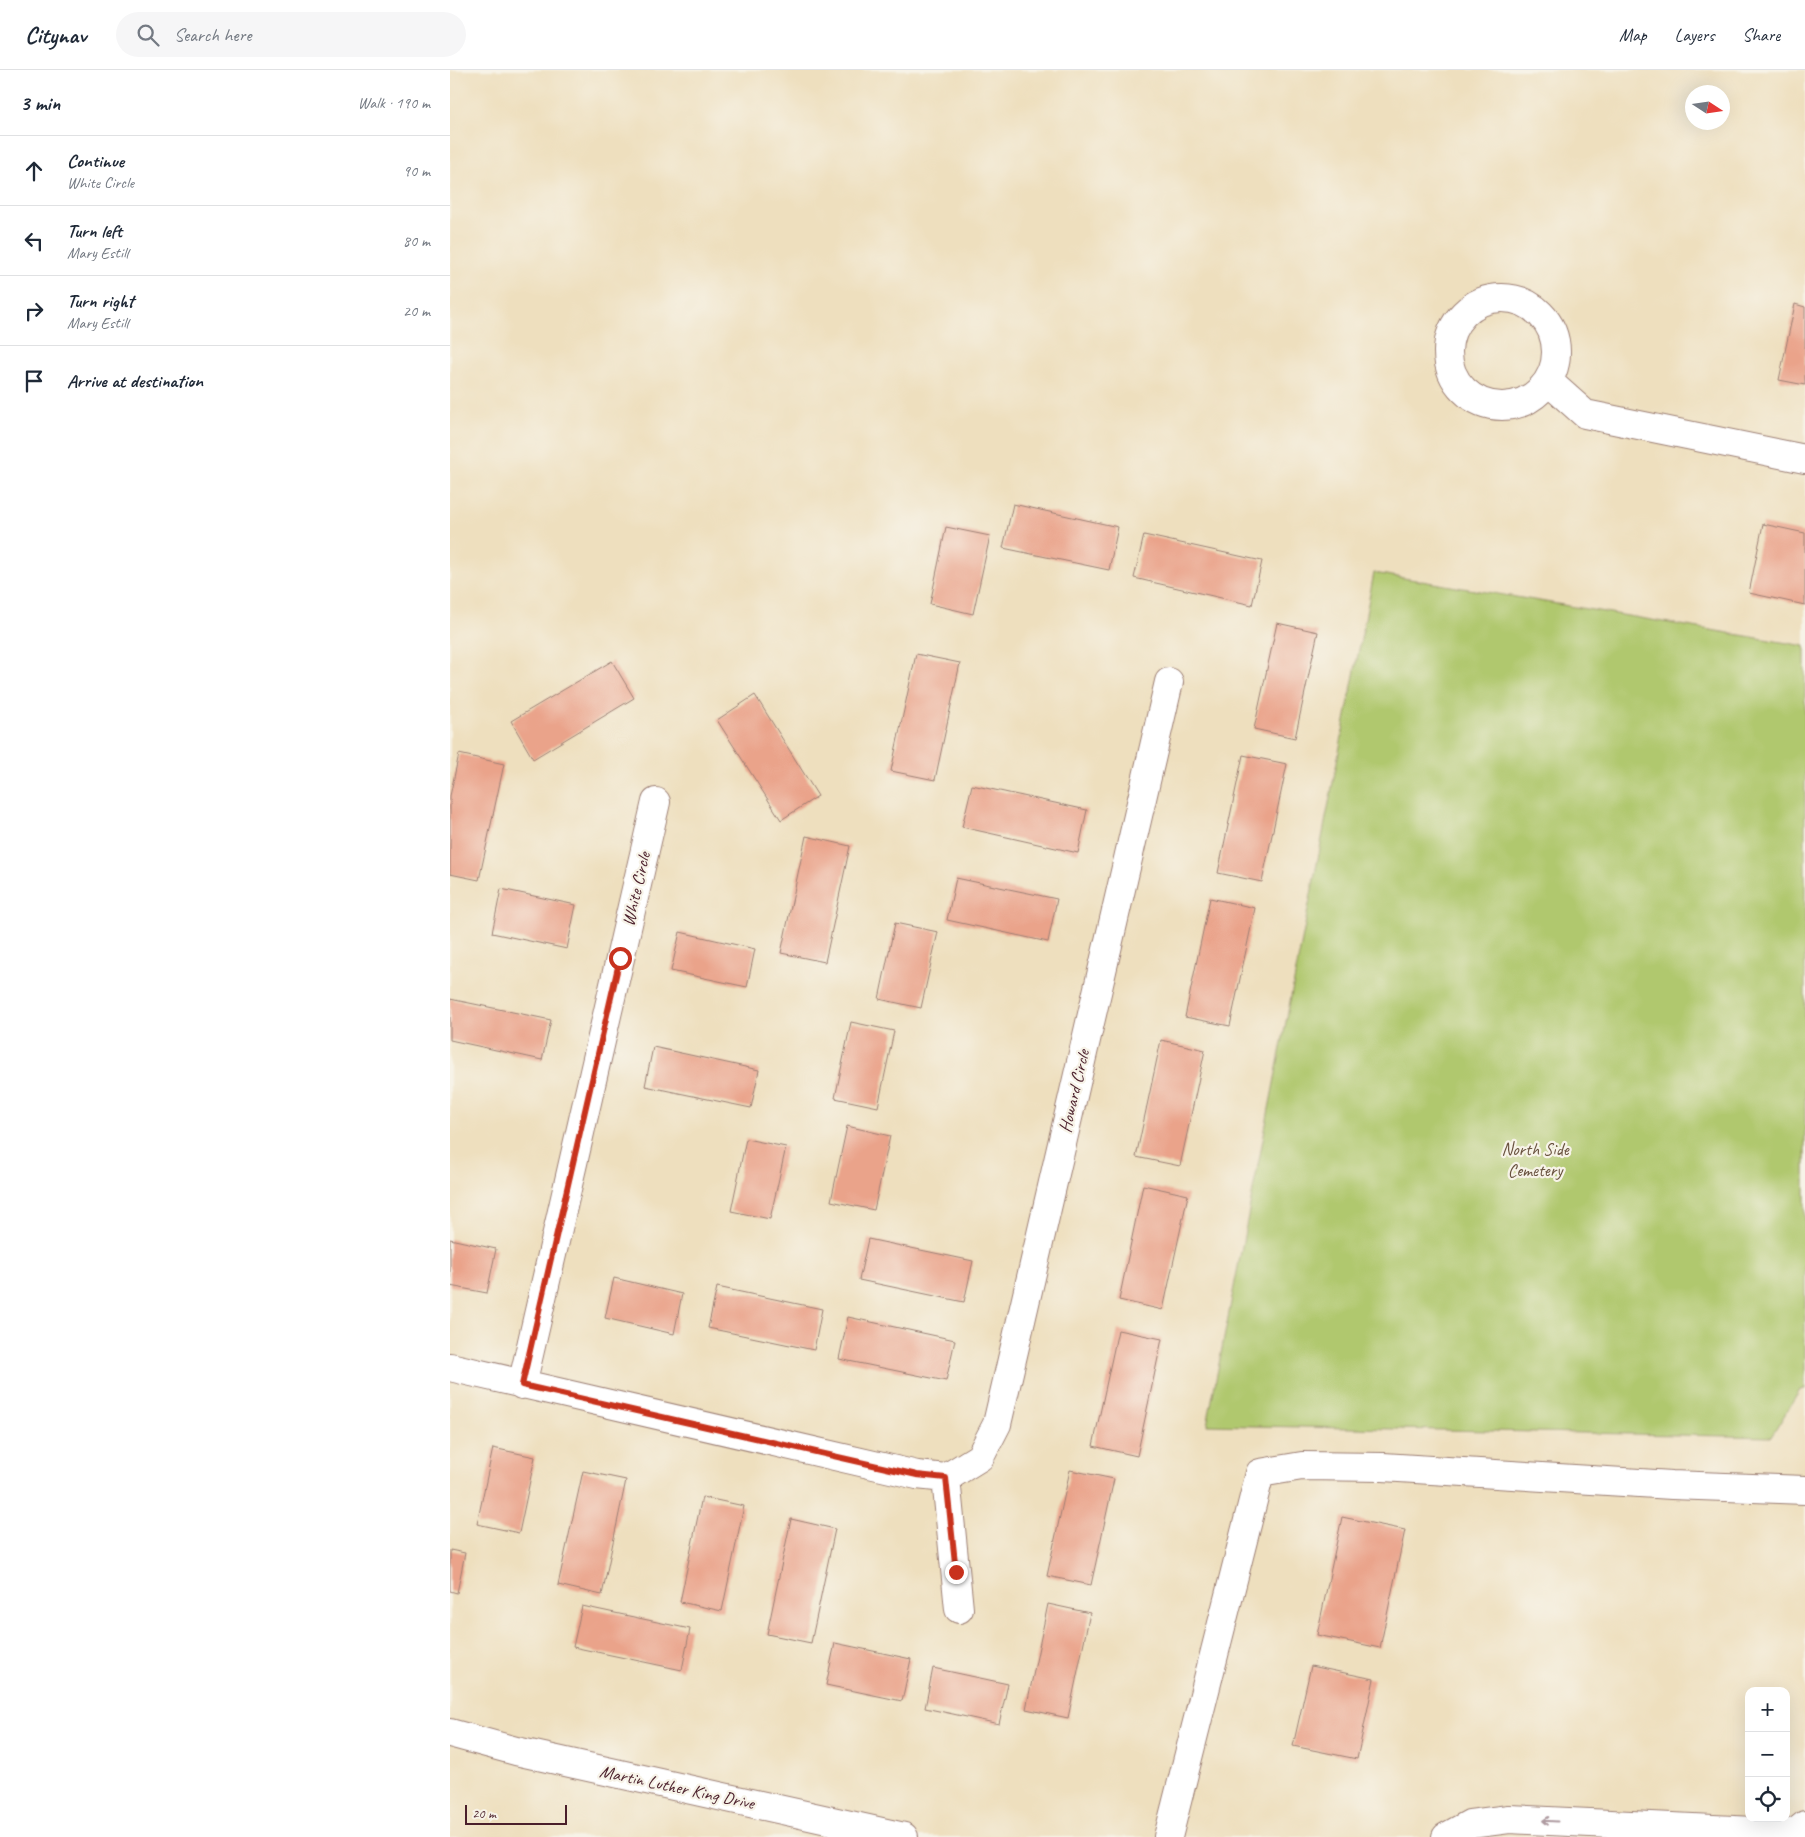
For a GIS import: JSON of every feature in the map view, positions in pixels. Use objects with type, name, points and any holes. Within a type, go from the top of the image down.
[{"type":"street","points":[[1548,381],[1585,414],[1805,459]]},
{"type":"street","name":"Howard Circle","points":[[946,1478],[980,1457],[997,1424],[1169,682]]},
{"type":"street","name":"White Circle","points":[[522,1385],[656,802]]},
{"type":"street","points":[[450,1367],[917,1475],[946,1478],[960,1609]]},
{"type":"street","points":[[1168,1837],[1260,1473],[1302,1466],[1383,1467],[1672,1485],[1805,1490]]},
{"type":"street","name":"Martin Luther King Drive","points":[[450,1733],[516,1751],[904,1837]]},
{"type":"street","points":[[1446,1837],[1470,1824],[1509,1819],[1795,1833],[1805,1825]]},
{"type":"green space","name":"North Side Cemetery","points":[[1374,573],[1805,646],[1805,1389],[1800,1390],[1771,1437],[1207,1425]]},
{"type":"building","points":[[1795,304],[1805,307],[1805,385],[1779,380]]},
{"type":"building","points":[[1013,504],[1118,527],[1109,570],[1003,548]]},
{"type":"building","points":[[1763,524],[1805,533],[1805,605],[1749,593]]},
{"type":"building","points":[[946,527],[990,536],[973,614],[930,604]]},
{"type":"building","points":[[1144,535],[1262,561],[1252,605],[1134,578]]},
{"type":"building","points":[[1277,623],[1318,632],[1295,738],[1254,729]]},
{"type":"building","points":[[916,654],[960,663],[935,780],[891,771]]},
{"type":"building","points":[[612,661],[634,698],[533,759],[511,721]]},
{"type":"building","points":[[755,695],[818,796],[781,820],[717,720]]},
{"type":"building","points":[[459,754],[504,764],[479,880],[450,874],[450,796]]},
{"type":"building","points":[[1243,755],[1287,764],[1262,882],[1218,873]]},
{"type":"building","points":[[972,785],[1087,810],[1078,853],[962,827]]},
{"type":"building","points":[[806,836],[850,846],[825,962],[781,953]]},
{"type":"building","points":[[956,878],[1057,899],[1048,942],[947,920]]},
{"type":"building","points":[[501,889],[576,905],[567,949],[492,933]]},
{"type":"building","points":[[1210,898],[1255,908],[1230,1026],[1185,1017]]},
{"type":"building","points":[[895,923],[938,932],[921,1008],[879,999]]},
{"type":"building","points":[[680,932],[755,949],[747,987],[671,971]]},
{"type":"building","points":[[450,999],[551,1020],[542,1060],[450,1040]]},
{"type":"building","points":[[851,1022],[894,1031],[878,1107],[835,1098]]},
{"type":"building","points":[[1161,1040],[1205,1050],[1180,1166],[1136,1157]]},
{"type":"building","points":[[653,1047],[759,1070],[751,1108],[645,1086]]},
{"type":"building","points":[[847,1126],[890,1136],[874,1210],[831,1201]]},
{"type":"building","points":[[746,1139],[786,1147],[770,1219],[731,1211]]},
{"type":"building","points":[[1143,1185],[1188,1195],[1163,1310],[1119,1300]]},
{"type":"building","points":[[450,1239],[496,1249],[487,1293],[450,1286]]},
{"type":"building","points":[[868,1239],[973,1261],[964,1302],[859,1280]]},
{"type":"building","points":[[614,1278],[682,1294],[674,1334],[605,1318]]},
{"type":"building","points":[[717,1287],[822,1309],[814,1350],[708,1328]]},
{"type":"building","points":[[848,1317],[955,1340],[946,1381],[839,1359]]},
{"type":"building","points":[[1118,1330],[1162,1339],[1137,1456],[1093,1446]]},
{"type":"building","points":[[493,1448],[535,1457],[519,1533],[477,1524]]},
{"type":"building","points":[[1070,1470],[1114,1479],[1091,1585],[1047,1576]]},
{"type":"building","points":[[583,1471],[626,1480],[602,1595],[558,1585]]},
{"type":"building","points":[[702,1497],[744,1506],[722,1611],[680,1602]]},
{"type":"building","points":[[1342,1517],[1405,1530],[1380,1648],[1317,1635]]},
{"type":"building","points":[[791,1519],[835,1529],[811,1643],[767,1634]]},
{"type":"building","points":[[450,1550],[465,1553],[457,1593],[450,1591]]},
{"type":"building","points":[[1048,1604],[1090,1613],[1068,1718],[1026,1709]]},
{"type":"building","points":[[582,1606],[690,1629],[682,1670],[573,1647]]},
{"type":"building","points":[[835,1643],[911,1659],[902,1701],[826,1685]]},
{"type":"building","points":[[1311,1666],[1374,1679],[1357,1759],[1293,1746]]},
{"type":"building","points":[[933,1668],[1008,1684],[999,1724],[925,1708]]},
{"type":"route","points":[[620,958],[522,1385],[917,1475],[946,1478],[956,1572]]}]
